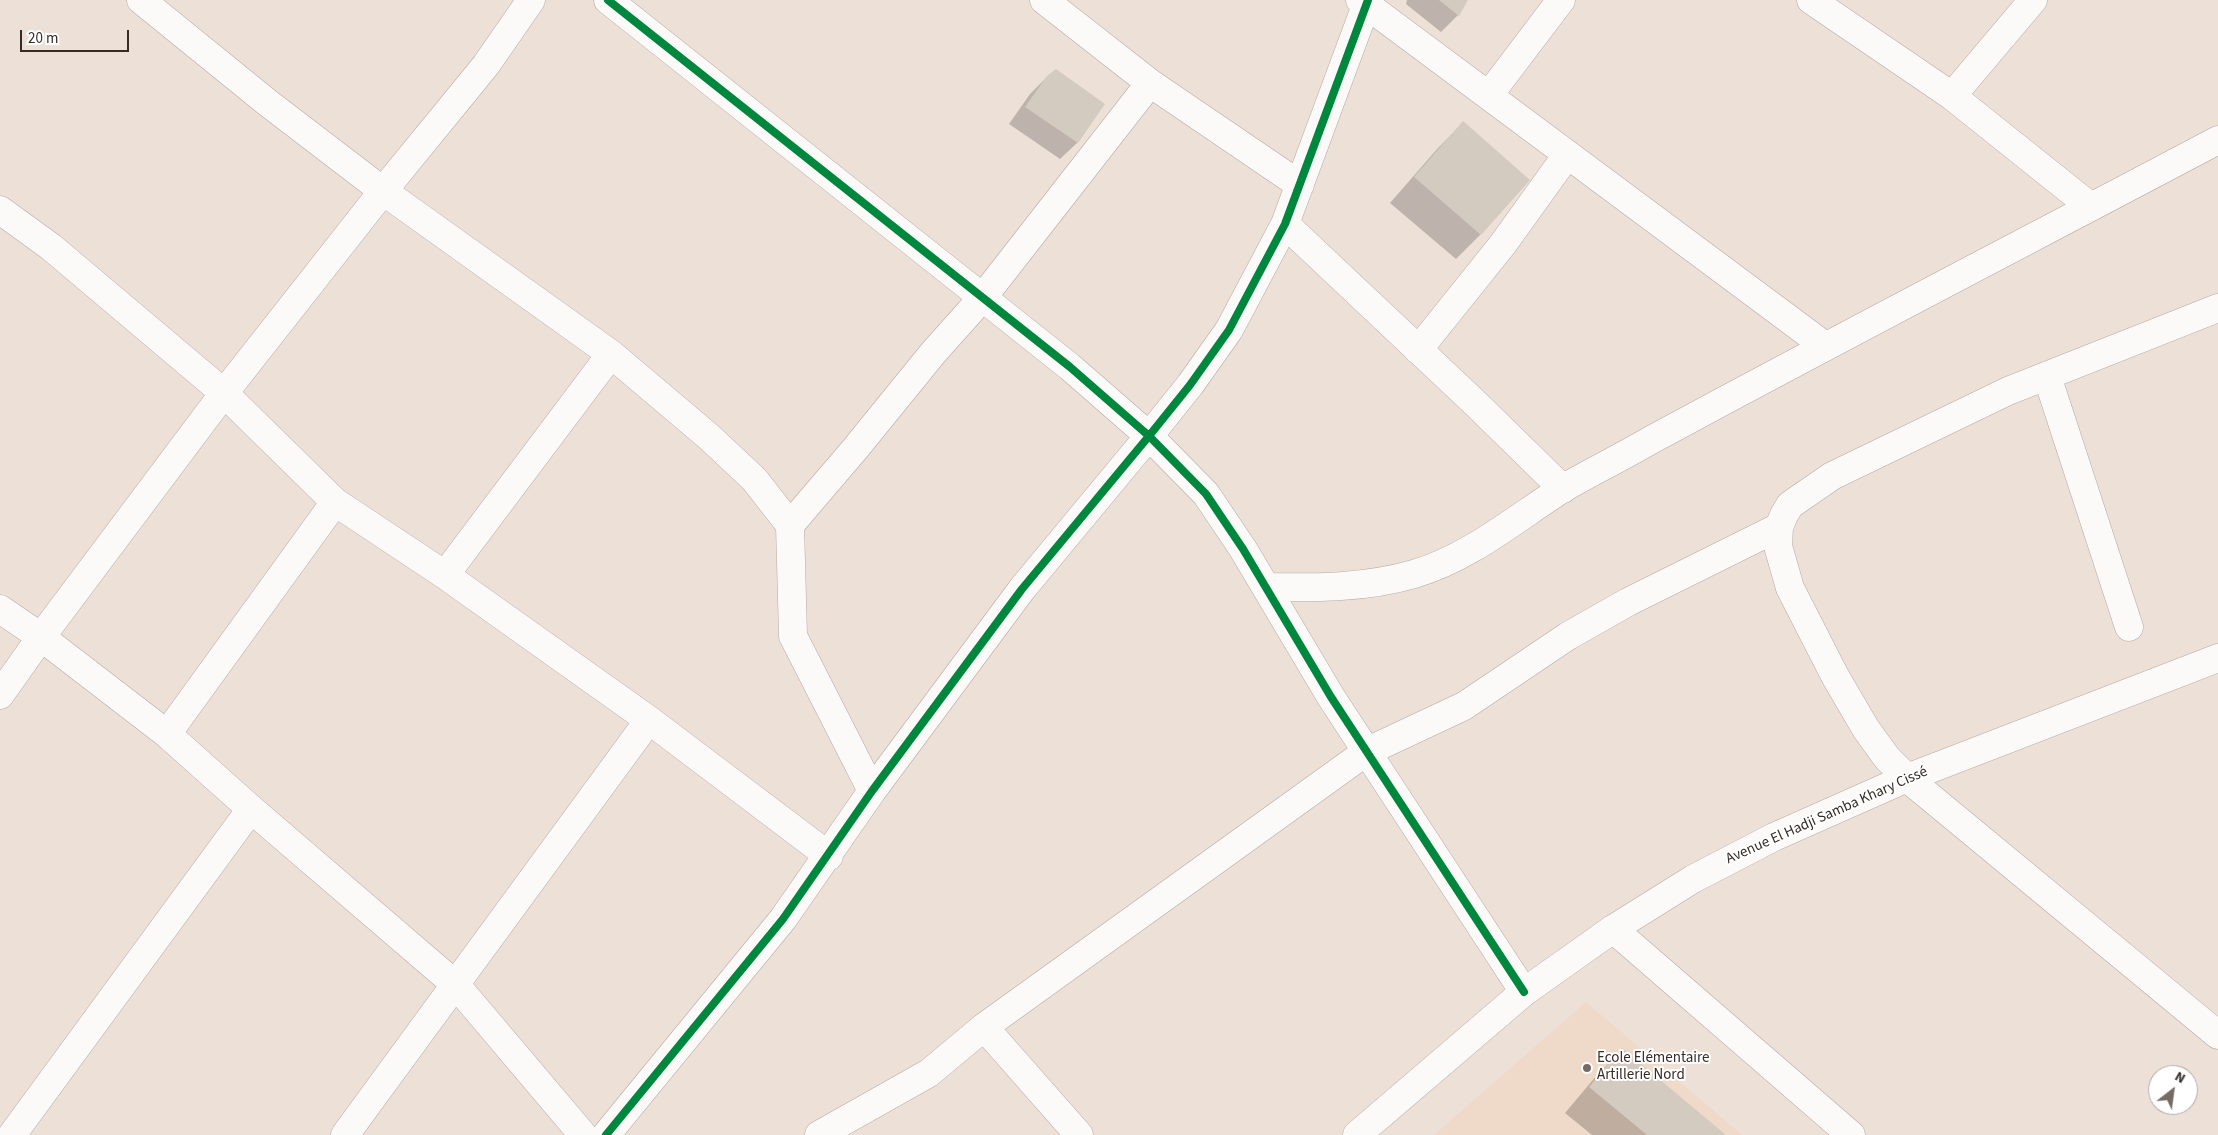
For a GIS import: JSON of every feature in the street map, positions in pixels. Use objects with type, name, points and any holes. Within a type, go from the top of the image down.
[{"type":"street","points":[[141,0],[268,103],[383,191],[611,354],[708,436],[754,479],[790,525],[794,636],[872,791]]},
{"type":"street","points":[[0,695],[41,637],[224,393],[383,191],[486,65],[531,0]]},
{"type":"street","points":[[1044,0],[1150,83],[1300,185]]},
{"type":"street","points":[[1489,95],[1561,0]]},
{"type":"street","points":[[1811,0],[1952,96],[2091,207]]},
{"type":"street","points":[[1952,96],[2033,0]]},
{"type":"street","points":[[606,1135],[783,919],[829,856],[872,791],[1022,589],[1190,385],[1229,330],[1285,224],[1364,2],[1825,346]]},
{"type":"street","points":[[620,4],[1070,367],[1149,436],[1206,494],[1243,548],[1331,698],[1524,992]]},
{"type":"street","points":[[790,525],[933,353],[983,297],[1150,83]]},
{"type":"street","points":[[1266,588],[1313,588],[1373,584],[1417,573],[1493,536],[1563,489],[1825,346],[2218,140]]},
{"type":"street","points":[[1418,350],[1503,244],[1567,155]]},
{"type":"street","points":[[0,210],[51,247],[224,393],[335,502],[445,575],[649,720],[829,856]]},
{"type":"street","points":[[1285,224],[1563,489]]},
{"type":"street","points":[[2218,308],[2008,391],[1832,476],[1790,505],[1779,527],[1778,546],[1790,588],[1835,676],[1866,729],[1887,758],[1907,778],[2218,1035]]},
{"type":"street","points":[[445,575],[611,354]]},
{"type":"street","points":[[2047,376],[2129,627]]},
{"type":"street","points":[[167,734],[335,502]]},
{"type":"street","points":[[819,1135],[929,1073],[984,1027],[1366,752],[1464,706],[1568,636],[1628,602],[1779,527]]},
{"type":"street","points":[[0,609],[41,637],[167,734],[251,809],[456,985],[583,1135]]},
{"type":"street","name":"Avenue El Hadji Samba Khary Cissé","points":[[1357,1135],[1524,992],[1614,929],[1693,879],[1774,837],[1907,778],[2218,658]]},
{"type":"street","points":[[345,1135],[649,720]]},
{"type":"street","points":[[12,1135],[251,809]]},
{"type":"street","points":[[1614,929],[1851,1135]]},
{"type":"street","points":[[984,1027],[1079,1135]]},
{"type":"shaded area","name":"Ecole Elémentaire Artillerie Nord","points":[[1586,1002],[1742,1135],[1434,1135]]},
{"type":"building","points":[[1439,0],[1468,0],[1459,16]]},
{"type":"building","points":[[1056,69],[1105,104],[1078,143],[1025,107],[1047,76]]},
{"type":"building","points":[[1463,121],[1530,180],[1481,235],[1414,177]]},
{"type":"building","points":[[1622,1048],[1726,1135],[1647,1135],[1589,1087]]},
{"type":"cycle path","points":[[608,0],[1070,367],[1149,436],[1206,494],[1243,549],[1331,697],[1524,992]]},
{"type":"cycle path","points":[[606,1135],[783,919],[872,791],[1022,589],[1190,385],[1229,330],[1285,224],[1368,0]]},
{"type":"place","name":"Ecole Elémentaire Artillerie Nord","points":[[1587,1068]]}]
